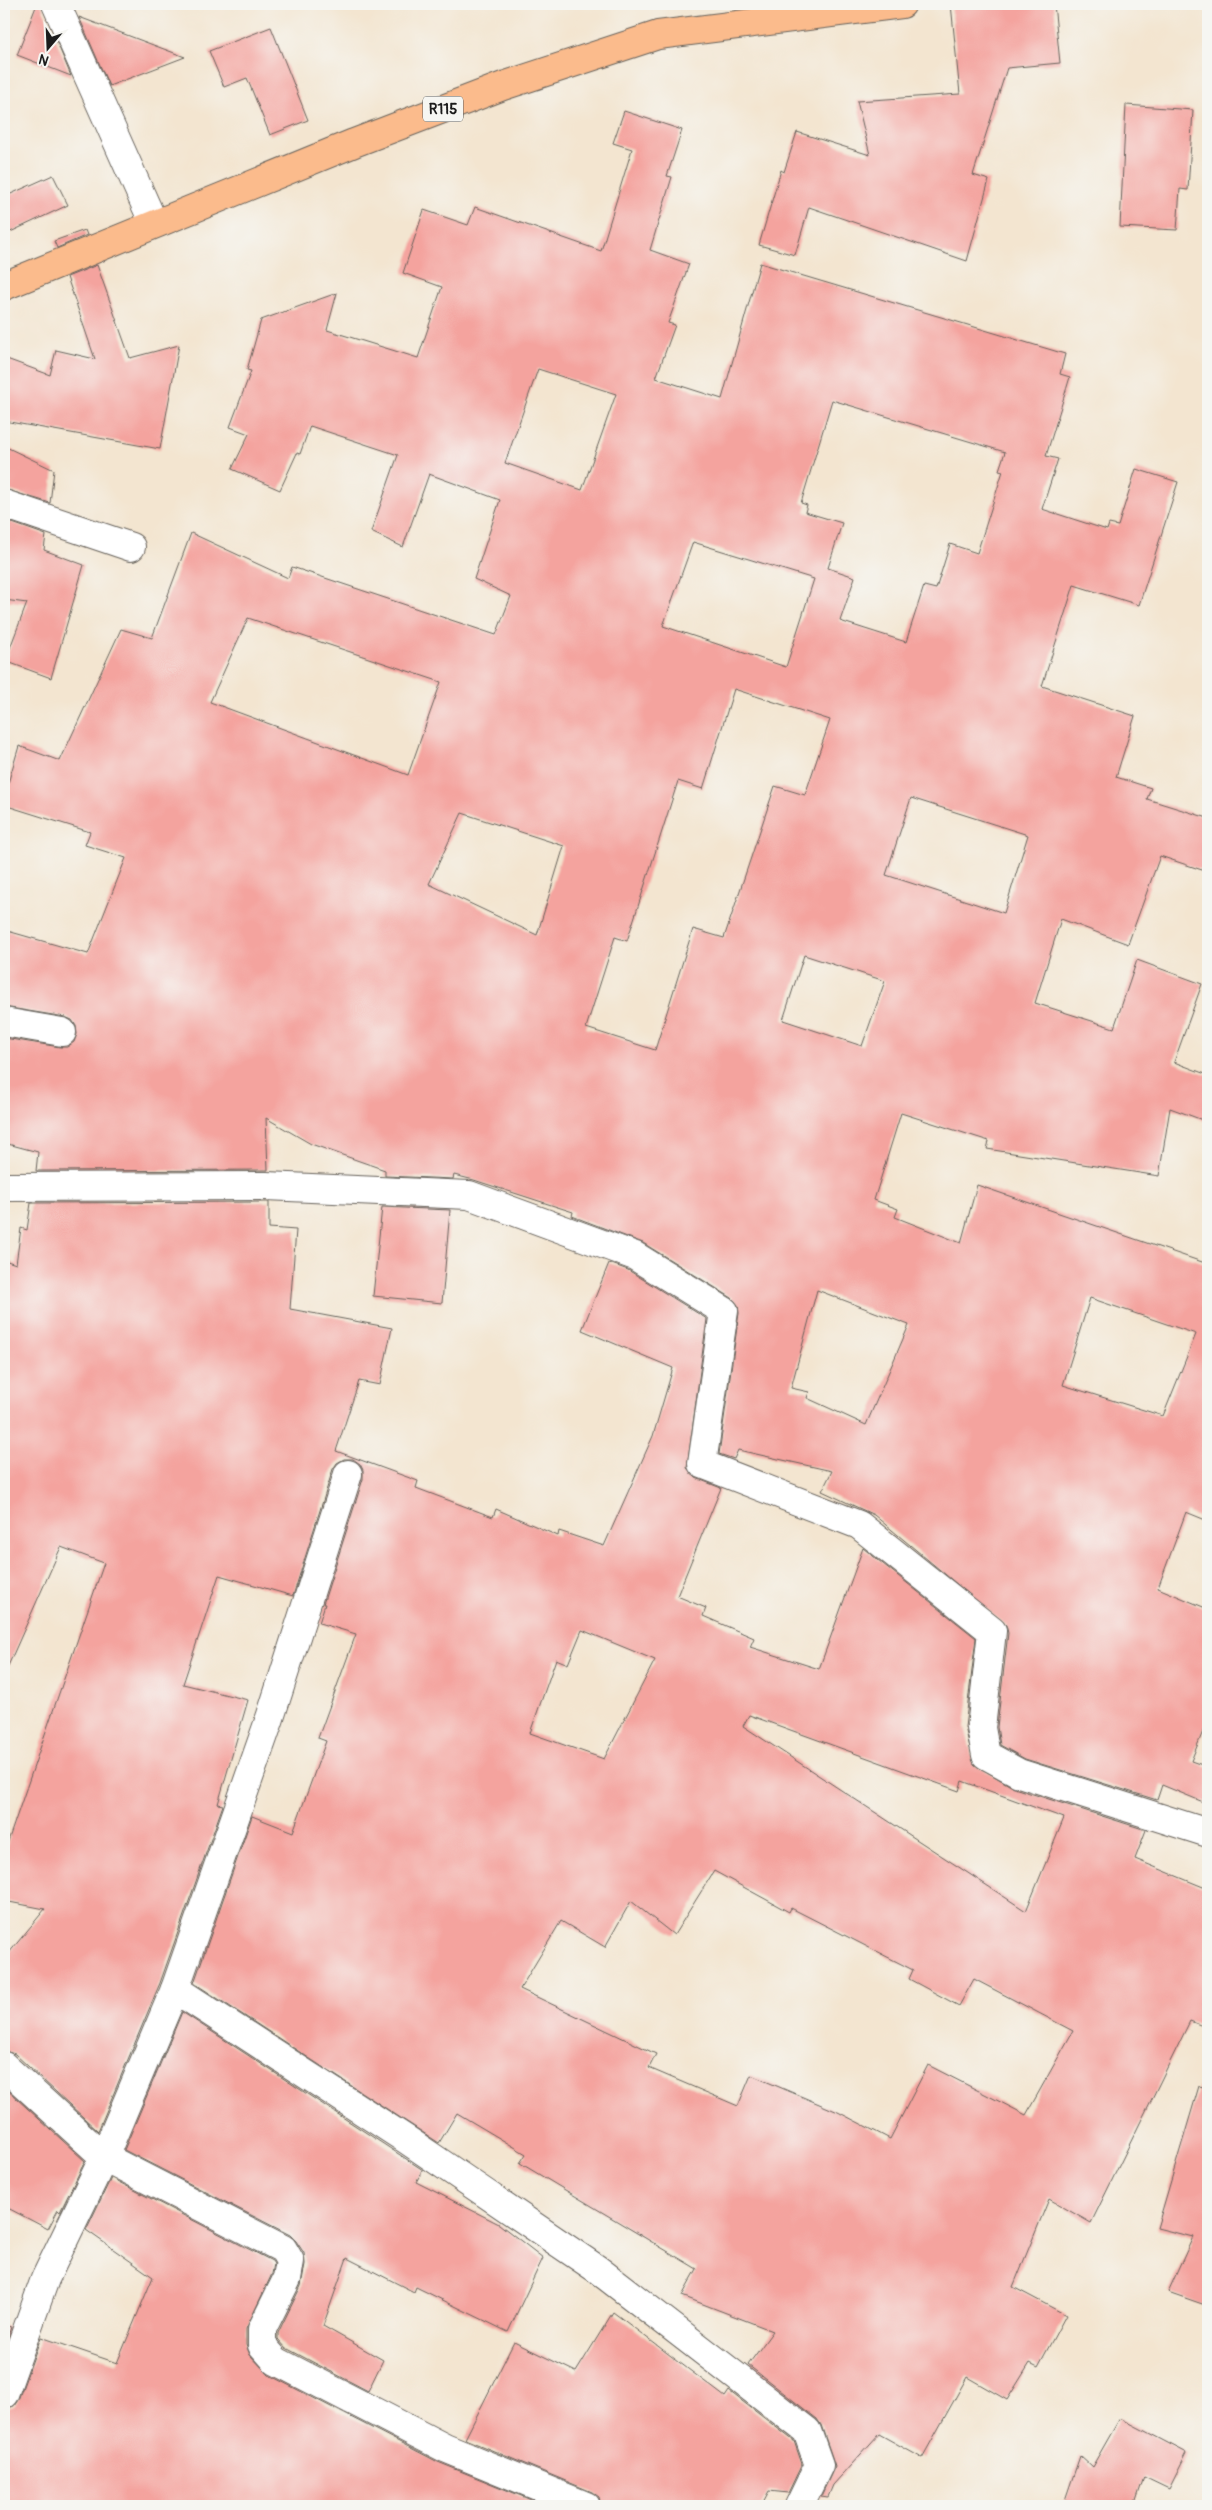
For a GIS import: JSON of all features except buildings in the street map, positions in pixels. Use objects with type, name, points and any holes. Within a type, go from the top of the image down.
[{"type":"main road","name":"R115","points":[[4,286],[354,143],[503,86],[658,35],[870,5],[902,4]]},
{"type":"street","points":[[56,4],[154,224]]},
{"type":"street","points":[[4,504],[131,547]]},
{"type":"street","points":[[4,1022],[62,1032]]},
{"type":"street","points":[[4,1187],[266,1186],[470,1195],[635,1256],[724,1311],[702,1464],[859,1525],[992,1631],[981,1728],[986,1755],[1019,1773],[1208,1833]]},
{"type":"street","points":[[4,2394],[44,2279],[104,2157],[175,1989],[270,1718],[348,1474]]},
{"type":"street","points":[[175,1989],[408,2140],[597,2269],[807,2431],[819,2465],[802,2506]]},
{"type":"street","points":[[4,2066],[104,2157],[283,2249],[290,2261],[287,2279],[262,2328],[262,2345],[276,2360],[445,2448],[586,2506]]}]
